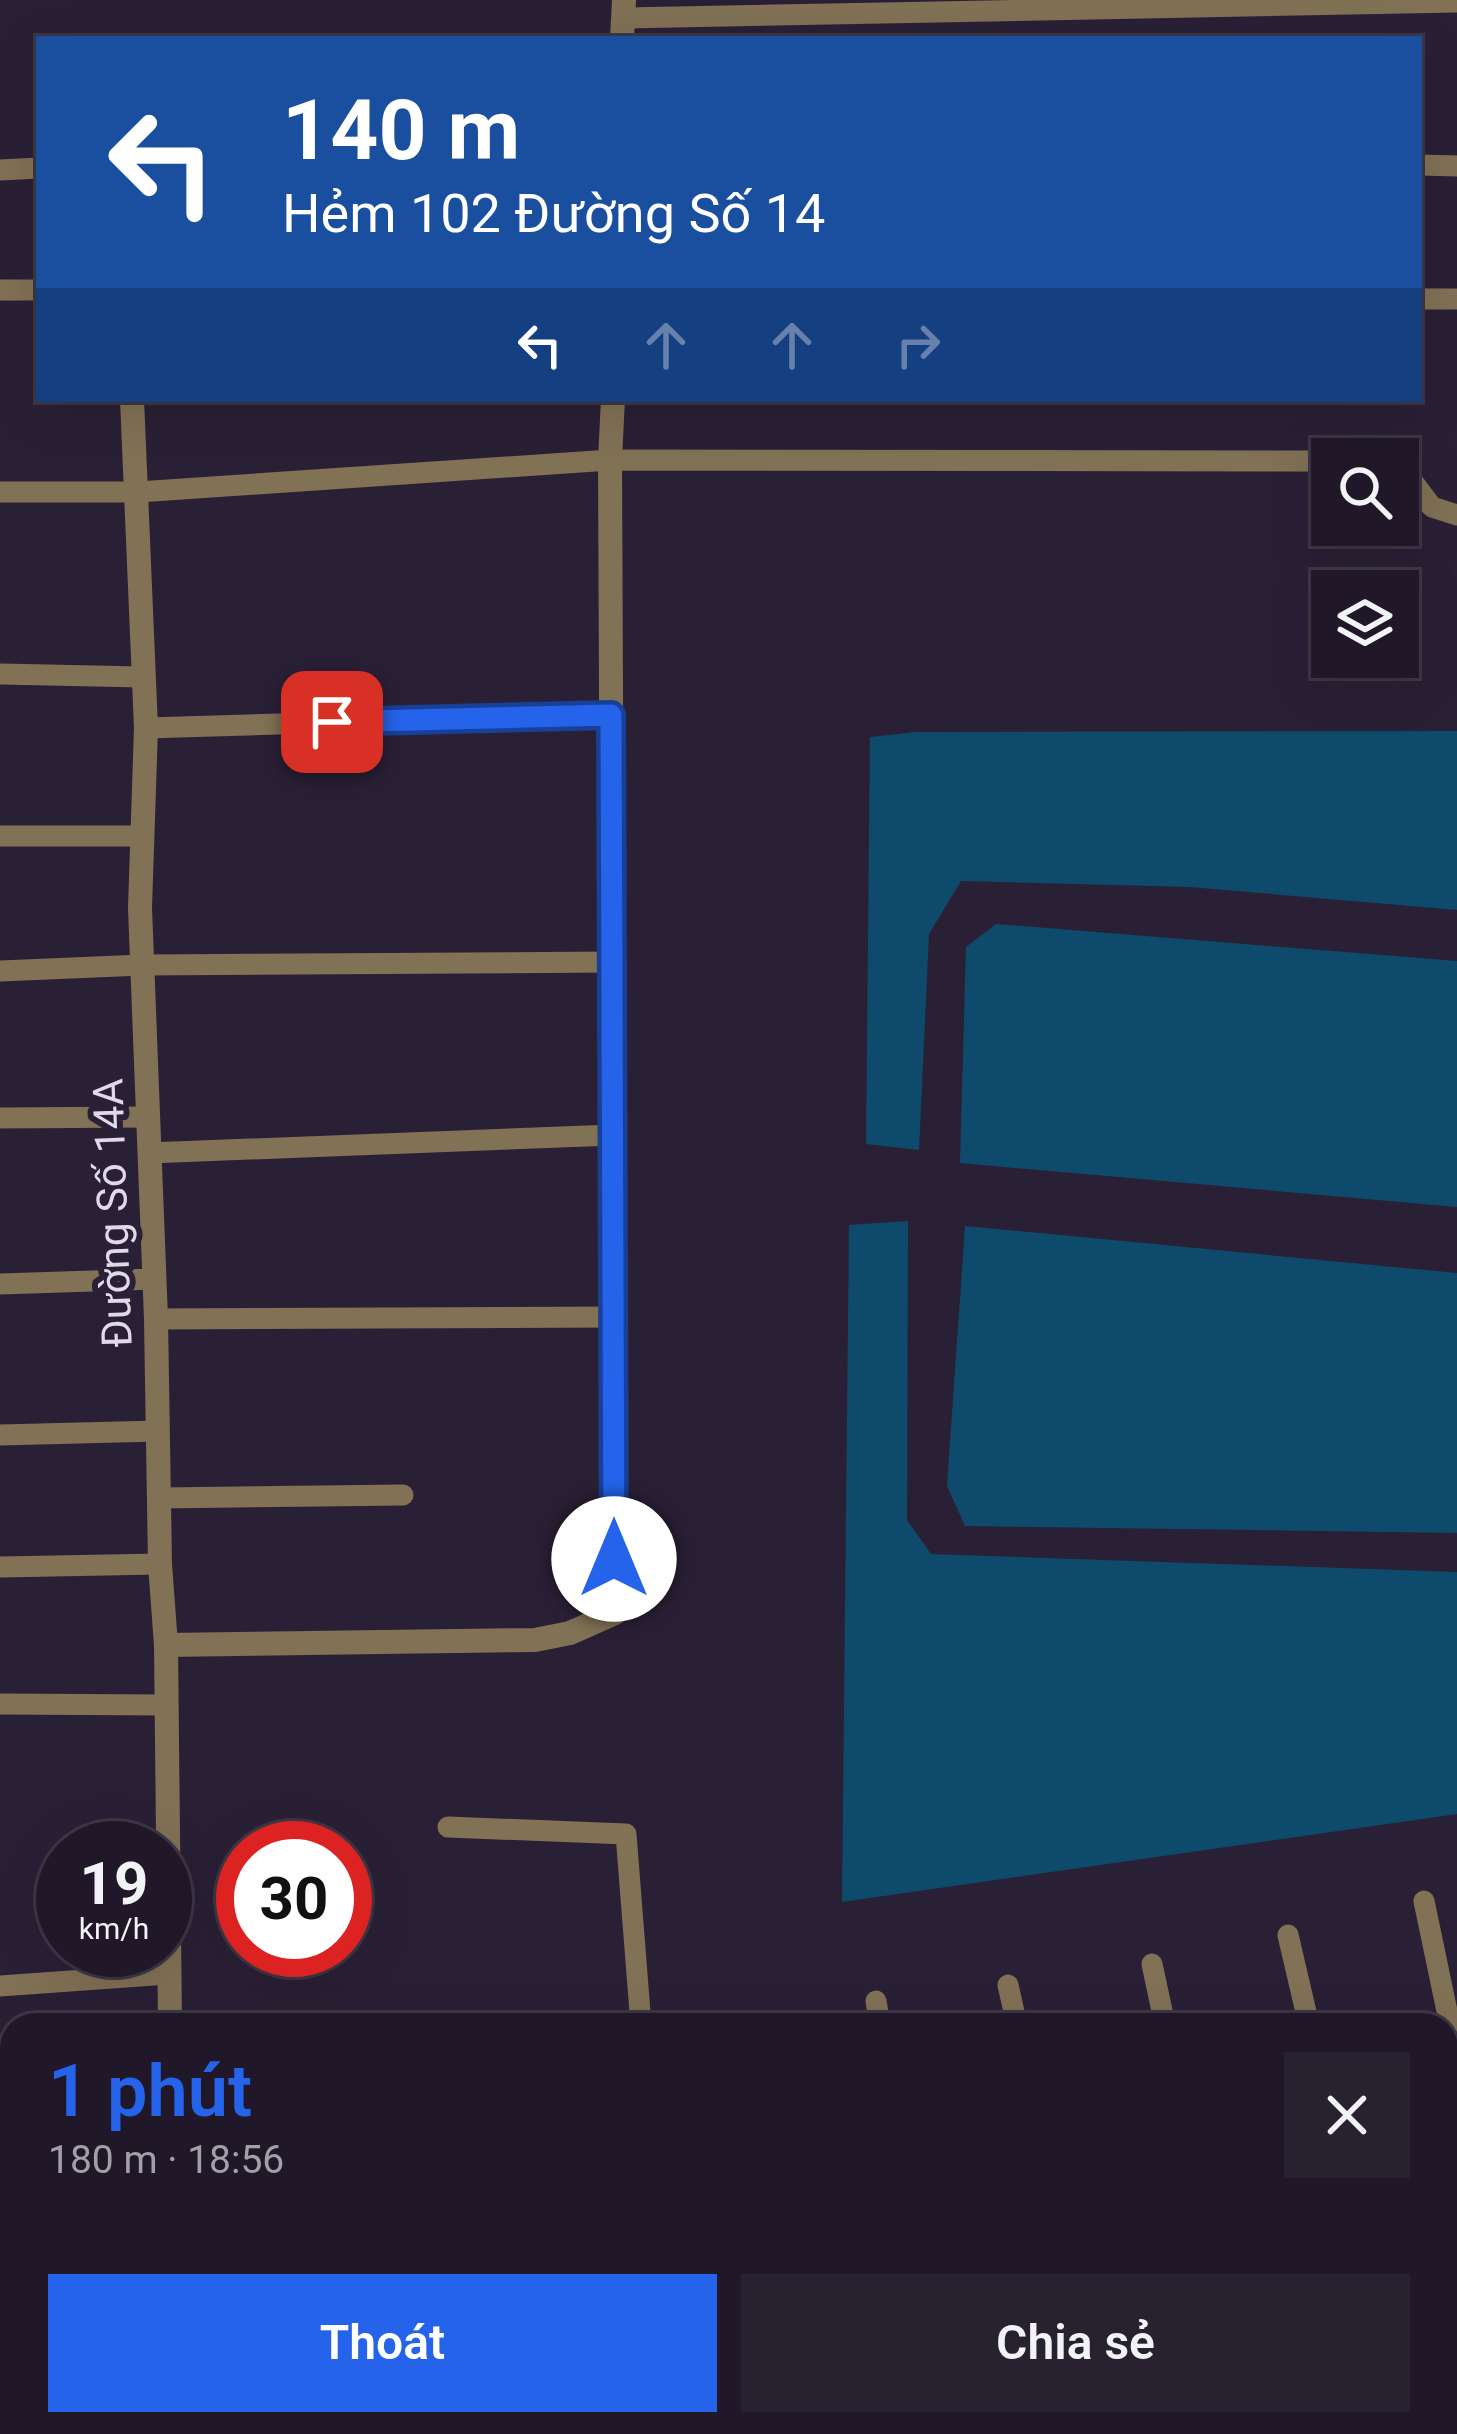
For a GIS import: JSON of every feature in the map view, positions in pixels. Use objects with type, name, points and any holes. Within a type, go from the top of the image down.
[{"type":"street","name":"Đường Số 14A","points":[[132,402],[146,728],[140,908],[166,1645],[166,1821]]},
{"type":"street","points":[[166,1645],[535,1640],[570,1633],[615,1613],[613,402]]},
{"type":"street","name":"Đường Số 14A","points":[[168,1977],[170,2013]]},
{"type":"lane","points":[[623,19],[1457,2]]},
{"type":"lane","points":[[1422,165],[1457,166]]},
{"type":"lane","points":[[0,170],[36,168]]},
{"type":"lane","points":[[0,290],[36,290]]},
{"type":"lane","points":[[1422,299],[1457,299]]},
{"type":"lane","points":[[0,492],[138,492],[610,460],[1311,461]]},
{"type":"lane","points":[[1419,490],[1432,507],[1457,515]]},
{"type":"lane","points":[[0,674],[143,677]]},
{"type":"lane","points":[[146,728],[611,715]]},
{"type":"lane","points":[[0,836],[142,836]]},
{"type":"lane","points":[[0,970],[612,962]]},
{"type":"lane","points":[[0,1118],[148,1117]]},
{"type":"lane","points":[[149,1153],[613,1135]]},
{"type":"lane","points":[[0,1283],[154,1279]]},
{"type":"lane","points":[[156,1319],[614,1317]]},
{"type":"lane","points":[[0,1435],[158,1431]]},
{"type":"lane","points":[[160,1498],[404,1495]]},
{"type":"lane","points":[[0,1567],[160,1564]]},
{"type":"lane","points":[[0,1705],[165,1706]]},
{"type":"lane","points":[[448,1827],[626,1834],[640,2013]]},
{"type":"lane","points":[[1424,1901],[1447,2013]]},
{"type":"lane","points":[[1288,1934],[1306,2013]]},
{"type":"lane","points":[[1152,1964],[1162,2013]]},
{"type":"lane","points":[[0,1986],[126,1977]]},
{"type":"lane","points":[[1009,1985],[1015,2013]]},
{"type":"lane","points":[[876,2001],[878,2013]]},
{"type":"water","points":[[1457,731],[1457,910],[1190,887],[961,881],[929,934],[919,1150],[866,1144],[870,737],[916,732]]},
{"type":"water","points":[[996,924],[1457,961],[1457,1207],[960,1163],[966,947]]},
{"type":"water","points":[[908,1221],[907,1520],[931,1554],[1457,1572],[1457,1814],[842,1902],[849,1225]]},
{"type":"water","points":[[965,1226],[1457,1273],[1457,1533],[965,1526],[947,1486]]},
{"type":"route","points":[[332,722],[611,715],[614,1559]]}]
